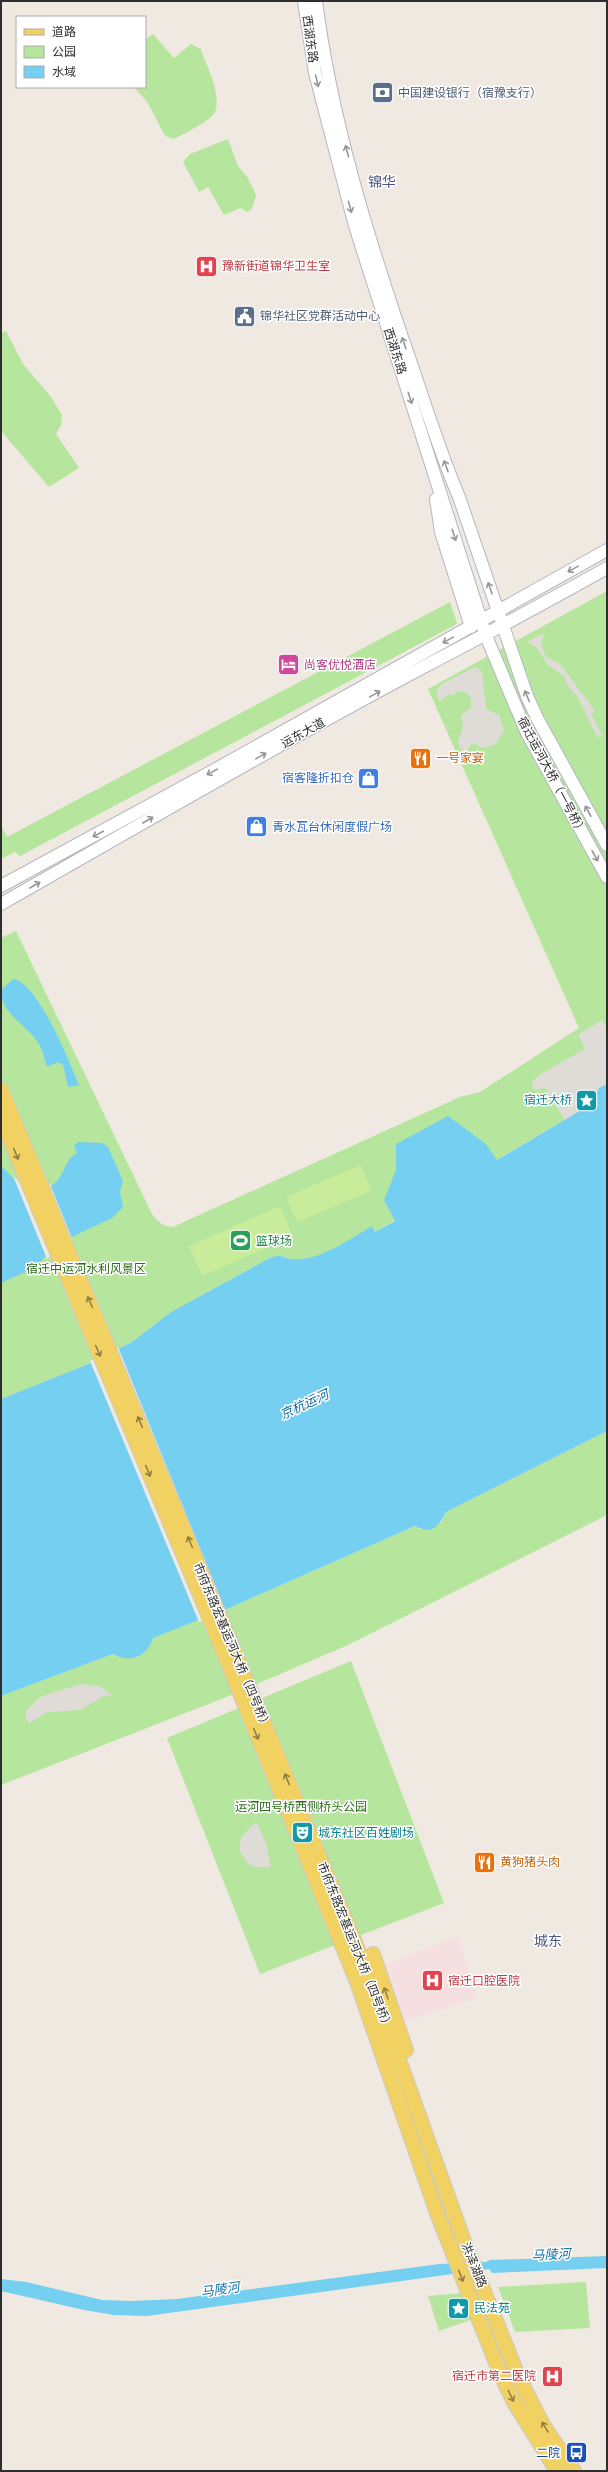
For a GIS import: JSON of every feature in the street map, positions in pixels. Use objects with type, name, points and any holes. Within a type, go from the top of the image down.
[{"type":"main road","name":"西湖东路","points":[[304,1],[315,73],[355,226],[486,636],[501,672]]},
{"type":"main road","name":"西湖东路","points":[[316,1],[333,100],[386,289],[498,611],[515,665]]},
{"type":"main road","points":[[432,466],[441,532],[471,627]]},
{"type":"main road","name":"运东大道","points":[[1,886],[471,627],[607,550]]},
{"type":"main road","name":"运东大道","points":[[1,904],[284,744],[415,672],[486,636],[607,568]]},
{"type":"main road","name":"宿迁运河大桥（一号桥）","points":[[515,665],[537,718],[607,845]]},
{"type":"main road","name":"宿迁运河大桥（一号桥）","points":[[501,672],[527,733],[607,877]]},
{"type":"main road","name":"市府东路宏基运河大桥（四号桥）","points":[[1,1089],[369,1976],[452,2207]]},
{"type":"main road","name":"市府东路宏基运河大桥（四号桥）","points":[[1,1118],[210,1619],[357,1982],[437,2213]]},
{"type":"main road","points":[[373,1954],[471,2244],[470,2256]]},
{"type":"main road","points":[[342,1966],[437,2235],[442,2247],[453,2256]]},
{"type":"main road","name":"洪泽湖路","points":[[452,2207],[470,2256],[527,2395],[544,2425],[574,2471]]},
{"type":"main road","name":"洪泽湖路","points":[[437,2213],[500,2373],[516,2404],[558,2471]]},
{"type":"shaded area","points":[[544,633],[541,645],[546,657],[560,664],[595,711],[591,714],[602,735],[598,738],[577,696],[568,686],[564,676],[548,665],[536,647],[527,642]]},
{"type":"shaded area","points":[[475,667],[482,672],[486,709],[499,715],[504,730],[496,744],[484,748],[472,743],[464,756],[458,743],[463,726],[461,715],[471,708],[471,698],[467,693],[459,691],[452,695],[448,694],[440,702],[436,693],[440,685]]},
{"type":"shaded area","points":[[602,1020],[607,1029],[607,1084],[599,1088],[593,1103],[565,1120],[545,1088],[533,1090],[532,1082],[539,1075],[585,1049],[578,1035]]},
{"type":"shaded area","points":[[80,1684],[100,1686],[112,1695],[104,1696],[80,1710],[47,1712],[30,1723],[26,1719],[26,1711],[40,1697]]},
{"type":"shaded area","points":[[256,1822],[266,1843],[271,1867],[255,1867],[248,1864],[239,1850],[241,1837]]},
{"type":"shaded area","name":"宿迁口腔医院","points":[[458,1937],[477,1998],[405,2021],[386,1964]]},
{"type":"green space","points":[[153,34],[174,58],[191,44],[201,49],[215,88],[217,105],[212,116],[190,131],[174,139],[165,136],[148,103],[135,88],[146,88],[146,39]]},
{"type":"green space","points":[[228,139],[238,166],[248,178],[256,195],[252,209],[247,212],[240,208],[224,215],[208,187],[199,192],[183,162],[190,154]]},
{"type":"green space","points":[[6,331],[23,364],[51,397],[62,415],[61,425],[56,434],[79,468],[49,487],[1,431],[1,333]]},
{"type":"green space","name":"宿迁中运河水利风景区","points":[[607,591],[607,1084],[599,1088],[593,1103],[375,1232],[372,1226],[339,1246],[315,1257],[290,1259],[278,1255],[268,1259],[171,1312],[132,1342],[86,1365],[1,1399],[1,938],[16,931],[152,1214],[159,1222],[168,1227],[175,1226],[460,1097],[480,1092],[579,1028],[428,689]]},
{"type":"green space","points":[[450,602],[457,623],[455,625],[20,856],[15,852],[1,859],[1,826],[7,837]]},
{"type":"green space","points":[[361,1165],[371,1191],[297,1222],[286,1197]]},
{"type":"green space","name":"篮球场","points":[[280,1206],[293,1236],[202,1276],[189,1246]]},
{"type":"green space","points":[[607,1431],[607,1515],[348,1645],[229,1696],[1,1785],[1,1696],[113,1654],[116,1656],[151,1644],[152,1638],[229,1608],[415,1526],[420,1529],[441,1523],[446,1512]]},
{"type":"green space","name":"运河四号桥西侧桥头公园","points":[[351,1661],[444,1903],[260,1974],[167,1738]]},
{"type":"green space","points":[[586,2282],[590,2328],[515,2332],[498,2287]]},
{"type":"green space","points":[[462,2293],[473,2319],[439,2331],[428,2296]]},
{"type":"water","points":[[13,979],[23,984],[33,994],[42,1008],[61,1043],[79,1085],[68,1087],[63,1065],[58,1062],[47,1067],[41,1048],[35,1039],[10,1014],[2,999],[1,990]]},
{"type":"water","name":"京杭运河","points":[[607,1084],[607,1431],[446,1512],[434,1528],[426,1530],[415,1526],[229,1608],[153,1638],[147,1650],[138,1656],[126,1658],[113,1654],[1,1696],[1,1399],[86,1365],[132,1342],[171,1312],[268,1259],[278,1255],[290,1259],[302,1259],[315,1256],[339,1246],[372,1226],[375,1232],[395,1221],[384,1200],[396,1170],[396,1144],[448,1116],[486,1144],[497,1160],[593,1103],[599,1088]]},
{"type":"water","points":[[78,1142],[102,1143],[108,1147],[123,1181],[120,1192],[123,1207],[112,1218],[59,1243],[34,1268],[1,1283],[1,1166],[26,1190],[47,1188],[58,1180],[69,1160],[77,1153],[74,1146]]},
{"type":"water","points":[[607,2256],[607,2268],[492,2273],[489,2269],[147,2316],[114,2315],[84,2310],[1,2291],[1,2279],[26,2282],[102,2300],[131,2301],[177,2299],[439,2264],[486,2262],[490,2260]]},
{"type":"pier","points":[[13,1176],[27,1188],[50,1184],[72,1238],[60,1245],[47,1259]]},
{"type":"pier","points":[[118,1347],[226,1612],[199,1622],[90,1361]]},
{"type":"place","name":"中国建设银行（宿豫支行）","points":[[382,93]]},
{"type":"place","name":"豫新街道锦华卫生室","points":[[207,266]]},
{"type":"place","name":"锦华社区党群活动中心","points":[[244,316]]},
{"type":"place","name":"尚客优悦酒店","points":[[288,665]]},
{"type":"place","name":"一号家宴","points":[[420,758]]},
{"type":"place","name":"宿客隆折扣仓","points":[[369,778]]},
{"type":"place","name":"青水瓦台休闲度假广场","points":[[257,827]]},
{"type":"place","name":"宿迁大桥","points":[[587,1100]]},
{"type":"place","name":"篮球场","points":[[241,1241]]},
{"type":"place","name":"城东社区百姓剧场","points":[[303,1833]]},
{"type":"place","name":"黄狗猪头肉","points":[[485,1862]]},
{"type":"place","name":"宿迁口腔医院","points":[[432,1981]]},
{"type":"place","name":"民法苑","points":[[459,2308]]},
{"type":"place","name":"宿迁市第二医院","points":[[552,2376]]},
{"type":"place","name":"二院","points":[[576,2453]]},
{"type":"district","name":"锦华","points":[[382,182]]},
{"type":"district","name":"城东","points":[[548,1941]]},
{"type":"water label","name":"马陵河","points":[[551,2254]]},
{"type":"water label","name":"马陵河","points":[[220,2289]]}]
